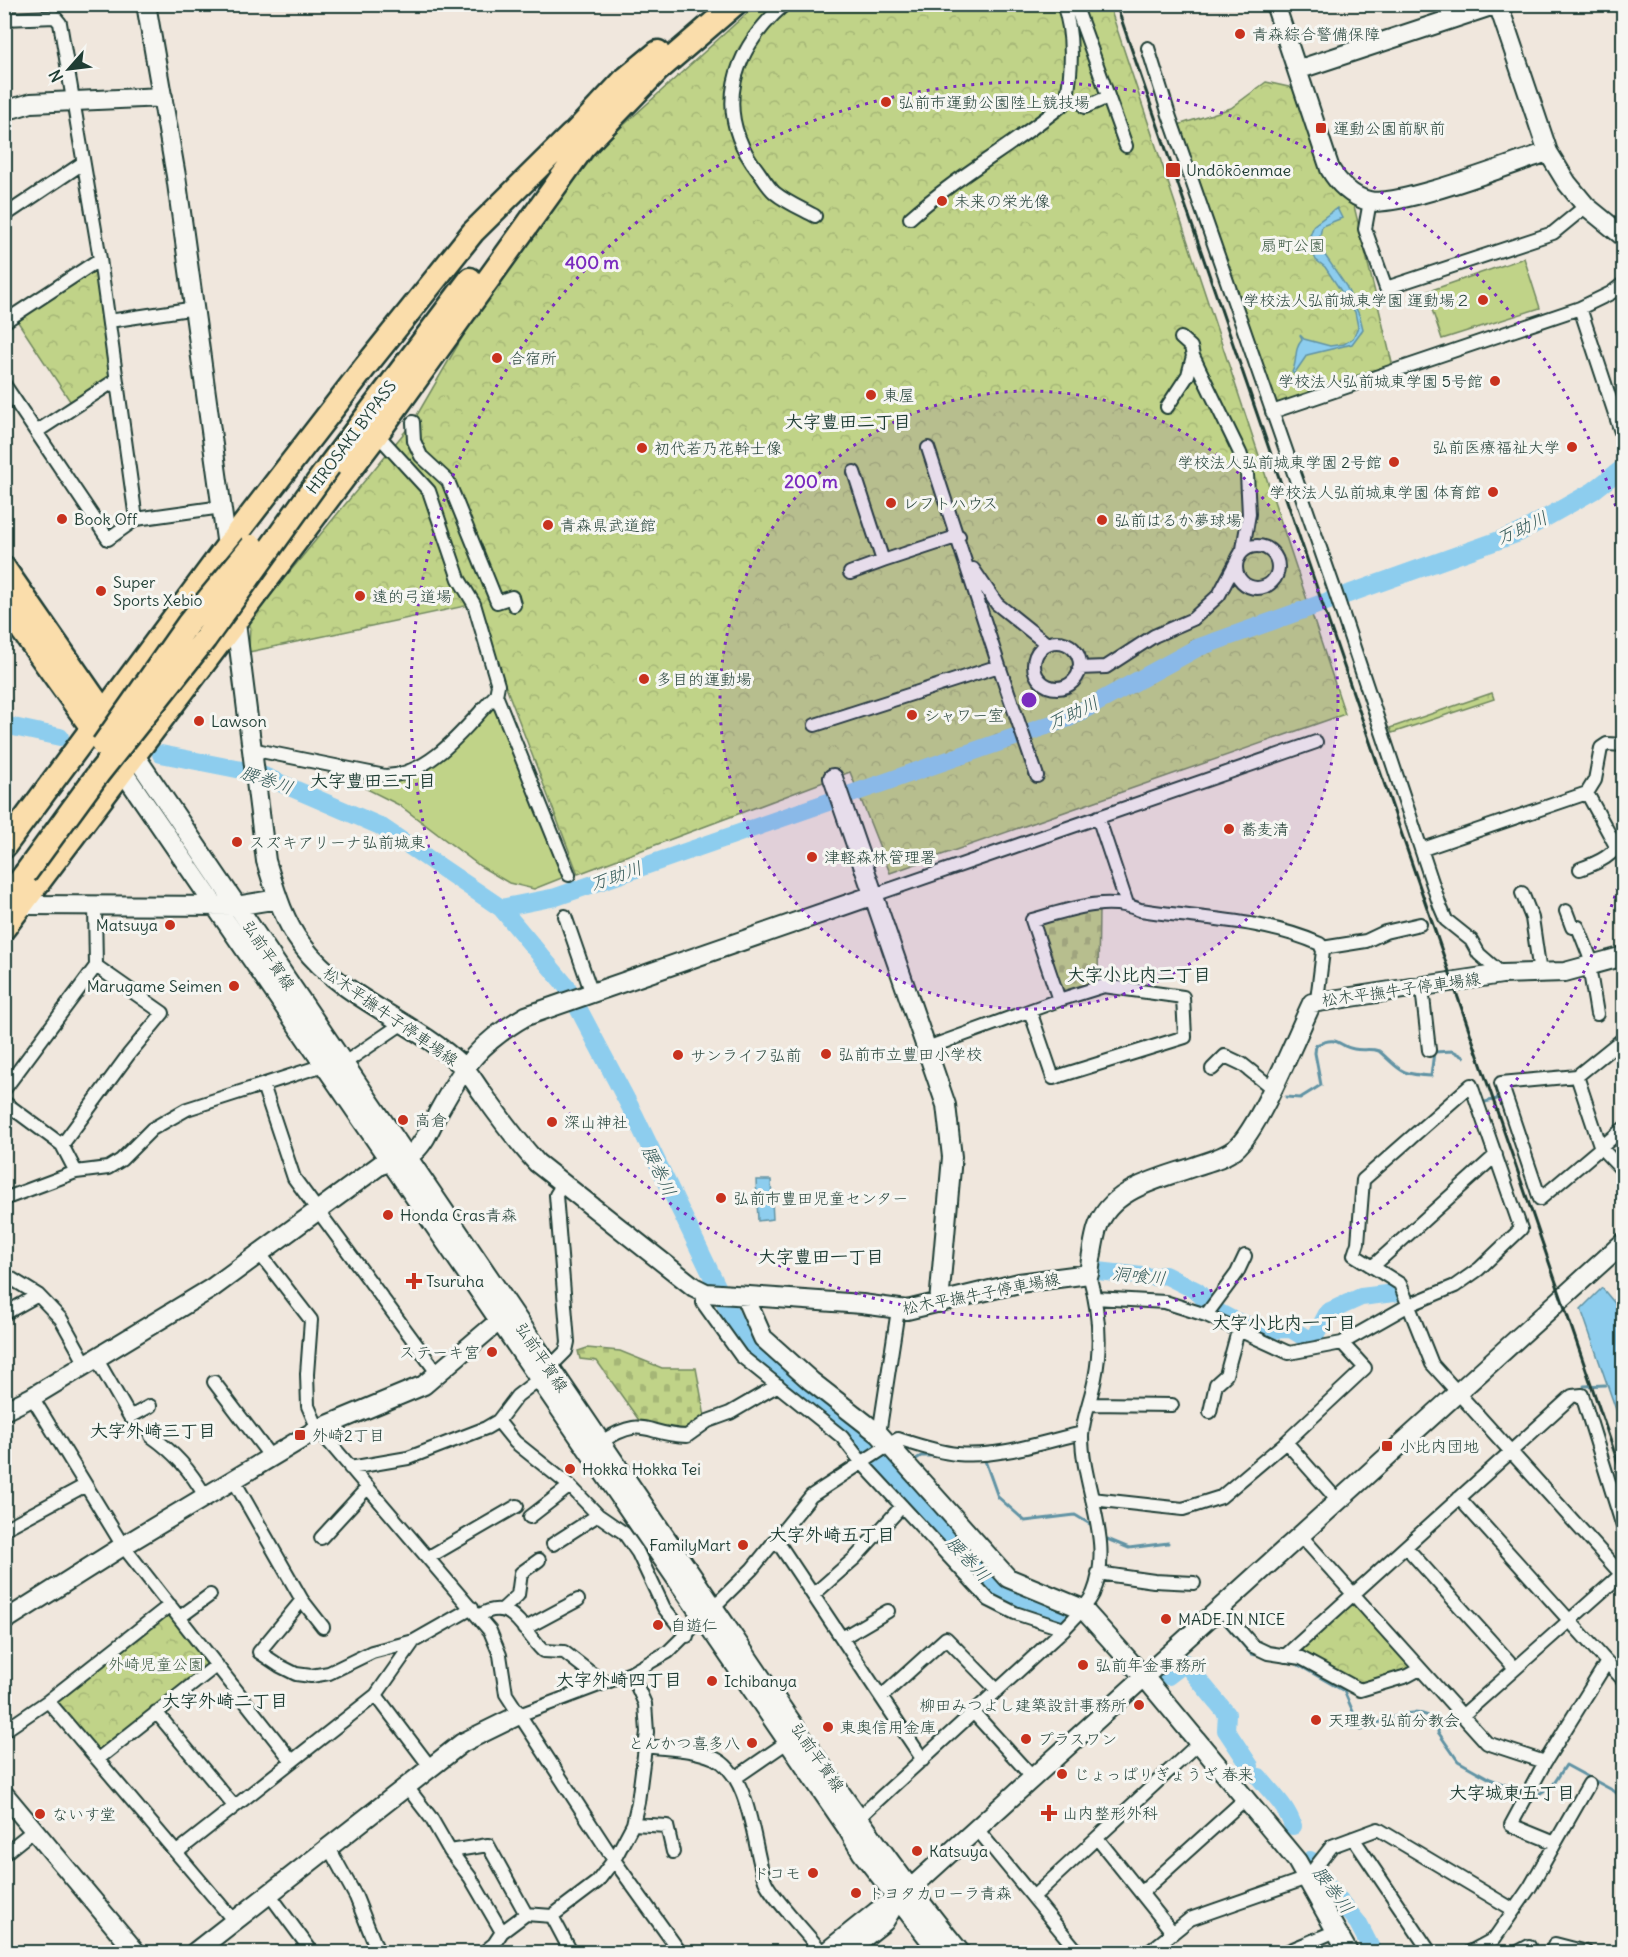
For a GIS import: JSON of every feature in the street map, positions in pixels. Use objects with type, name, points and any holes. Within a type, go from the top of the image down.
[{"type":"highway","name":"HIROSAKI BYPASS","points":[[13,903],[12,865],[98,774],[205,639],[323,462],[624,80],[713,4]]},
{"type":"highway","name":"HIROSAKI BYPASS","points":[[577,142],[735,4]]},
{"type":"highway","points":[[4,928],[13,903],[128,762],[377,434],[577,142]]},
{"type":"highway","points":[[12,865],[99,720],[227,546],[473,232],[577,142]]},
{"type":"highway","points":[[4,568],[99,720],[128,762]]},
{"type":"highway","points":[[4,605],[99,720]]},
{"type":"street","name":"松木平撫牛子停車場線","points":[[146,4],[196,308],[255,788],[266,861],[278,899],[301,944],[318,964],[348,989],[437,1044],[463,1067],[518,1142],[537,1162],[562,1184],[704,1292],[738,1297],[861,1304],[898,1310],[939,1304],[1019,1283],[1089,1274],[1097,1227],[1113,1202],[1151,1182],[1236,1148],[1257,1118],[1312,1003],[1317,1000],[1350,999],[1502,974],[1565,972],[1623,956]]},
{"type":"street","points":[[785,4],[768,22],[740,64],[732,85],[732,112],[738,136],[750,161],[774,193],[815,216]]},
{"type":"street","points":[[910,218],[937,194],[1016,140],[1066,102],[1070,79],[1069,43],[1063,4]]},
{"type":"street","points":[[1075,4],[1126,146]]},
{"type":"street","points":[[1275,4],[1330,169],[1337,181],[1370,201],[1400,200],[1548,152]]},
{"type":"street","points":[[1297,70],[1498,4],[1548,152],[1567,183],[1586,206],[1623,237]]},
{"type":"street","points":[[4,20],[54,17],[60,23],[100,259],[136,519]]},
{"type":"street","points":[[1148,48],[1446,920],[1471,940],[1479,954],[1502,974]]},
{"type":"street","points":[[4,111],[31,103],[163,97]]},
{"type":"street","points":[[1085,107],[1108,97]]},
{"type":"street","points":[[4,216],[83,163]]},
{"type":"street","points":[[1370,201],[1365,229],[1386,288],[1553,233],[1586,206]]},
{"type":"street","points":[[4,322],[100,259]]},
{"type":"street","points":[[1272,412],[1580,308],[1611,293],[1623,283]]},
{"type":"street","points":[[109,321],[196,308]]},
{"type":"street","points":[[1580,308],[1623,441]]},
{"type":"street","points":[[1079,668],[1106,667],[1154,636],[1193,619],[1219,595],[1240,556],[1249,514],[1247,474],[1240,453],[1193,356],[1191,347],[1181,338]]},
{"type":"street","points":[[1167,407],[1188,375],[1193,356]]},
{"type":"street","points":[[36,432],[116,380]]},
{"type":"street","points":[[4,384],[108,539],[136,519],[222,507]]},
{"type":"street","points":[[413,422],[414,441],[421,456],[448,481],[482,571],[497,602],[512,597],[514,605]]},
{"type":"street","points":[[251,754],[385,776],[403,775],[422,765],[452,742],[496,695],[498,685],[478,617],[459,579],[429,491],[377,434]]},
{"type":"street","points":[[928,448],[1037,776]]},
{"type":"street","points":[[855,472],[883,561]]},
{"type":"street","points":[[850,573],[959,536]]},
{"type":"street","points":[[966,558],[997,604],[1047,644]]},
{"type":"street","points":[[1054,642],[1069,645],[1078,657],[1079,668],[1076,679],[1063,687],[1055,688],[1041,682],[1034,662],[1036,654],[1047,644],[1054,642]]},
{"type":"street","points":[[815,725],[999,666]]},
{"type":"street","points":[[496,695],[569,875]]},
{"type":"street","points":[[4,1411],[32,1397],[212,1288],[380,1165],[399,1160],[419,1147],[463,1067],[492,1037],[526,1016],[1316,742]]},
{"type":"street","points":[[1423,849],[1587,794],[1595,780],[1601,748],[1607,744],[1623,745]]},
{"type":"street","name":"弘前平賀線","points":[[128,762],[216,906],[324,1065],[399,1160]]},
{"type":"street","name":"弘前平賀線","points":[[128,762],[236,906],[343,1064],[399,1160],[853,1823],[862,1853],[960,1953]]},
{"type":"street","points":[[835,783],[946,1105],[952,1138],[939,1304]]},
{"type":"street","points":[[1580,869],[1603,861],[1620,842],[1587,794]]},
{"type":"street","points":[[1098,817],[1126,904]]},
{"type":"street","points":[[1522,893],[1533,918],[1540,973]]},
{"type":"street","points":[[13,903],[95,907],[236,906],[278,899]]},
{"type":"street","points":[[1059,1000],[1032,920],[1099,905],[1126,904],[1140,910],[1237,921],[1294,932],[1320,944],[1324,958],[1317,1000]]},
{"type":"street","points":[[4,1090],[96,966],[95,907]]},
{"type":"street","points":[[1566,911],[1572,927],[1578,927],[1591,966],[1597,1014]]},
{"type":"street","points":[[565,916],[588,995]]},
{"type":"street","points":[[1322,948],[1366,941],[1385,932],[1420,924]]},
{"type":"street","points":[[62,1145],[129,1054],[163,1013],[96,966]]},
{"type":"street","points":[[927,1048],[1059,1000],[1104,986],[1183,997],[1185,1037],[1053,1078],[1030,1011]]},
{"type":"street","points":[[1422,988],[1428,1050]]},
{"type":"street","points":[[4,1199],[75,1172],[108,1168],[121,1160],[152,1129],[187,1109],[324,1065],[343,1064],[403,1023]]},
{"type":"street","points":[[1623,1038],[1577,1076],[1501,1083],[1540,1199],[1623,1128]]},
{"type":"street","points":[[1212,1069],[1225,1056],[1242,1064],[1272,1088]]},
{"type":"street","points":[[1577,1076],[1601,1148],[1623,1172]]},
{"type":"street","points":[[1095,1298],[1165,1302],[1209,1311],[1238,1330],[1289,1353],[1342,1342],[1408,1305],[1455,1286],[1479,1269],[1521,1228],[1471,1084],[1362,1180],[1358,1242],[1354,1255],[1400,1284],[1408,1305],[1432,1364],[1622,1573],[1462,1716]]},
{"type":"street","points":[[264,1085],[294,1178],[438,1374]]},
{"type":"street","points":[[4,1102],[62,1145],[75,1172]]},
{"type":"street","points":[[1372,1267],[1496,1155]]},
{"type":"street","points":[[350,1468],[408,1458],[486,1428],[498,1421],[517,1396],[566,1351],[568,1342],[556,1195],[562,1184]]},
{"type":"street","points":[[646,1746],[689,1751],[714,1758],[728,1766],[741,1790],[765,1883],[824,1953],[876,1912],[903,1895],[1623,1242]]},
{"type":"street","points":[[260,1254],[311,1320],[307,1374],[308,1406],[318,1429],[490,1631],[500,1655],[506,1694],[614,1860],[680,1953]]},
{"type":"street","points":[[1209,1311],[1237,1273],[1245,1256]]},
{"type":"street","points":[[4,1274],[38,1295],[60,1319],[130,1417],[150,1406]]},
{"type":"street","points":[[853,1823],[1064,1629],[1083,1609],[1093,1593],[1101,1542],[1082,1433],[1090,1404],[1098,1356],[1095,1298],[1089,1274]]},
{"type":"street","points":[[704,1292],[703,1303],[741,1356],[842,1437],[989,1600],[1015,1612],[1064,1629]]},
{"type":"street","points":[[4,1314],[38,1295]]},
{"type":"street","points":[[738,1297],[763,1338],[884,1443],[1008,1578],[1083,1609],[1144,1677],[1297,1861],[1313,1872],[1336,1930],[1348,1953]]},
{"type":"street","points":[[884,1443],[898,1310]]},
{"type":"street","points":[[4,1621],[270,1456],[318,1429],[407,1394],[438,1374],[505,1316]]},
{"type":"street","points":[[1210,1412],[1216,1384],[1226,1375],[1238,1330]]},
{"type":"street","points":[[1092,1498],[1183,1509],[1221,1497],[1286,1442],[1365,1368],[1342,1342]]},
{"type":"street","name":"弘前平賀線","points":[[544,1373],[601,1442],[707,1611]]},
{"type":"street","points":[[214,1382],[270,1456]]},
{"type":"street","points":[[601,1442],[628,1427],[640,1426],[687,1436],[708,1421],[730,1413],[778,1385]]},
{"type":"street","points":[[1285,1656],[1572,1396],[1581,1395],[1623,1530]]},
{"type":"street","points":[[32,1397],[84,1486],[123,1546],[292,1761]]},
{"type":"street","points":[[1090,1404],[1172,1405]]},
{"type":"street","points":[[498,1421],[515,1442],[570,1486],[598,1515],[620,1529],[632,1543],[664,1608],[687,1636]]},
{"type":"street","points":[[195,1953],[462,1743],[519,1715],[631,1673],[654,1662],[687,1636],[707,1611],[777,1541],[811,1496],[866,1462],[884,1443],[898,1439],[934,1450],[959,1454],[1002,1451],[1082,1433]]},
{"type":"street","points":[[151,1436],[174,1452],[192,1474],[205,1496]]},
{"type":"street","points":[[1286,1442],[1339,1502]]},
{"type":"street","points":[[233,1479],[302,1600],[323,1627]]},
{"type":"street","points":[[4,1529],[84,1486]]},
{"type":"street","points":[[530,1517],[570,1486]]},
{"type":"street","points":[[321,1538],[368,1487]]},
{"type":"street","points":[[1459,1498],[1623,1681]]},
{"type":"street","points":[[429,1557],[517,1506]]},
{"type":"street","points":[[813,1595],[855,1558],[902,1506]]},
{"type":"street","points":[[552,1544],[598,1515]]},
{"type":"street","points":[[1301,1536],[1487,1743],[1545,1762]]},
{"type":"street","points":[[777,1541],[923,1760]]},
{"type":"street","points":[[1406,1546],[1515,1668]]},
{"type":"street","points":[[503,1610],[518,1595],[521,1573],[539,1560]]},
{"type":"street","points":[[1098,1572],[1154,1581],[1194,1583]]},
{"type":"street","points":[[180,1617],[210,1595]]},
{"type":"street","points":[[302,1600],[259,1652],[296,1674],[311,1676],[329,1673],[372,1652],[414,1641],[475,1612],[503,1610],[512,1613],[543,1651],[564,1652],[604,1683]]},
{"type":"street","points":[[524,1629],[579,1600]]},
{"type":"street","points":[[4,1731],[48,1701],[170,1605]]},
{"type":"street","points":[[1220,1608],[1253,1646],[1285,1656],[1301,1658],[1360,1690],[1407,1676],[1420,1669]]},
{"type":"street","points":[[842,1638],[888,1611]]},
{"type":"street","points":[[881,1697],[946,1638],[997,1690]]},
{"type":"street","points":[[177,1852],[376,1695],[414,1641]]},
{"type":"street","points":[[1555,1843],[1511,1825],[1545,1762],[1607,1662]]},
{"type":"street","points":[[98,1759],[217,1665]]},
{"type":"street","points":[[484,1953],[502,1932],[526,1914],[552,1916],[597,1882],[614,1860],[633,1824],[646,1746],[645,1704],[631,1673]]},
{"type":"street","points":[[376,1695],[431,1768]]},
{"type":"street","points":[[48,1701],[235,1922]]},
{"type":"street","points":[[156,1712],[234,1806]]},
{"type":"street","points":[[974,1713],[1033,1778]]},
{"type":"street","points":[[735,1778],[794,1737]]},
{"type":"street","points":[[1033,1897],[1199,1743]]},
{"type":"street","points":[[1470,1953],[1494,1939],[1514,1910],[1589,1784]]},
{"type":"street","points":[[406,1787],[431,1818],[450,1851],[470,1877],[502,1932]]},
{"type":"street","points":[[4,1794],[136,1953]]},
{"type":"street","points":[[1141,1893],[1245,1799]]},
{"type":"street","points":[[633,1824],[667,1826],[673,1852]]},
{"type":"street","points":[[977,1829],[1078,1953]]},
{"type":"street","points":[[1149,1953],[1190,1919],[1313,1872],[1332,1846],[1378,1829],[1514,1910]]},
{"type":"street","points":[[4,1854],[34,1830]]},
{"type":"street","points":[[1097,1838],[1173,1933]]},
{"type":"street","points":[[1353,1838],[1430,1953]]},
{"type":"street","points":[[450,1851],[488,1845],[526,1914]]},
{"type":"street","points":[[329,1848],[356,1897],[378,1953]]},
{"type":"street","points":[[270,1895],[312,1953]]},
{"type":"street","points":[[846,1953],[884,1922],[903,1895]]},
{"type":"street","name":"弘前平賀線","points":[[903,1895],[939,1953]]},
{"type":"street","points":[[552,1916],[571,1953]]},
{"type":"street","points":[[1286,1953],[1336,1930]]},
{"type":"street","points":[[1551,1953],[1555,1944],[1586,1953]]},
{"type":"green space","points":[[756,5],[1109,5],[1345,714],[890,873],[850,772],[578,874],[474,604],[249,652],[250,620],[413,422],[499,274],[604,143]]},
{"type":"green space","name":"扇町公園","points":[[1266,82],[1293,88],[1307,115],[1331,185],[1354,206],[1394,371],[1275,405],[1178,125],[1231,108]]},
{"type":"green space","name":"学校法人弘前城東学園 運動場２","points":[[1524,258],[1540,308],[1442,339],[1426,292]]},
{"type":"green space","points":[[97,268],[110,378],[72,404],[16,319]]},
{"type":"green space","points":[[1492,693],[1494,699],[1392,733],[1390,728]]},
{"type":"green space","points":[[496,695],[569,875],[534,889],[509,883],[480,866],[399,805],[365,788],[365,779],[375,774],[422,765]]},
{"type":"green space","points":[[1099,909],[1098,982],[1061,995],[1036,922]]},
{"type":"green space","points":[[587,1348],[620,1351],[662,1368],[696,1368],[705,1417],[697,1428],[676,1432],[641,1423],[597,1361],[580,1359],[578,1351]]},
{"type":"green space","points":[[1350,1603],[1355,1603],[1410,1664],[1408,1670],[1360,1686],[1303,1655],[1302,1646]]},
{"type":"green space","name":"外崎児童公園","points":[[169,1612],[210,1664],[97,1753],[56,1701]]},
{"type":"water","points":[[1337,208],[1342,218],[1322,226],[1318,245],[1346,286],[1363,329],[1352,344],[1307,355],[1294,374],[1292,372],[1296,352],[1302,340],[1300,335],[1304,339],[1330,346],[1344,344],[1353,338],[1358,327],[1355,312],[1325,267],[1316,260],[1308,241],[1314,225]]},
{"type":"water","points":[[756,1180],[771,1180],[773,1219],[758,1221]]},
{"type":"water","points":[[1602,1288],[1623,1313],[1623,1430],[1581,1309]]},
{"type":"waterway","points":[[1620,443],[1624,456]]},
{"type":"waterway","name":"万助川","points":[[501,908],[556,897],[1069,718],[1197,648],[1519,533],[1593,491],[1624,467]]},
{"type":"waterway","name":"腰巻川","points":[[4,725],[60,737]]},
{"type":"waterway","name":"腰巻川","points":[[161,754],[257,773],[380,826],[501,908],[567,987],[634,1114],[741,1336],[778,1372],[845,1425],[999,1593],[1059,1616]]},
{"type":"waterway","points":[[1286,1097],[1300,1098],[1321,1085],[1315,1053],[1316,1045],[1324,1042],[1334,1041],[1349,1048],[1379,1051],[1401,1070],[1420,1075],[1431,1076],[1434,1052],[1453,1051],[1464,1057]]},
{"type":"waterway","points":[[1485,1102],[1497,1099],[1499,1094]]},
{"type":"waterway","name":"洞喰川","points":[[1098,1271],[1151,1277],[1165,1275],[1197,1291],[1214,1310],[1233,1320],[1262,1330],[1291,1329],[1309,1340],[1313,1340],[1328,1312],[1361,1297],[1394,1293]]},
{"type":"waterway","points":[[1584,1386],[1605,1385]]},
{"type":"waterway","points":[[913,1461],[921,1456],[938,1456]]},
{"type":"waterway","points":[[984,1458],[998,1497],[1025,1521],[1075,1515],[1090,1524]]},
{"type":"waterway","points":[[892,1476],[903,1469]]},
{"type":"waterway","points":[[1107,1539],[1129,1548],[1168,1543]]},
{"type":"waterway","points":[[1225,1624],[1251,1654],[1262,1656]]},
{"type":"waterway","name":"腰巻川","points":[[1168,1676],[1185,1663],[1227,1714],[1226,1730],[1250,1766]]},
{"type":"waterway","points":[[1295,1663],[1344,1691],[1361,1730],[1401,1715],[1412,1713],[1431,1717],[1439,1724],[1438,1732],[1458,1761],[1490,1779],[1521,1791]]},
{"type":"waterway","points":[[1539,1794],[1553,1785],[1566,1765],[1614,1791],[1624,1800]]},
{"type":"waterway","name":"腰巻川","points":[[1259,1777],[1283,1806],[1293,1826]]},
{"type":"waterway","name":"腰巻川","points":[[1310,1860],[1319,1876],[1358,1923],[1373,1952]]},
{"type":"railway","points":[[1116,4],[1624,1480]]},
{"type":"place","name":"青森綜合警備保障","points":[[1240,34]]},
{"type":"place","name":"弘前市運動公園陸上競技場","points":[[886,102]]},
{"type":"place","name":"運動公園前駅前","points":[[1321,128]]},
{"type":"place","name":"Undōkōenmae","points":[[1173,170]]},
{"type":"place","name":"未来の栄光像","points":[[942,201]]},
{"type":"place","name":"学校法人弘前城東学園 運動場２","points":[[1483,300]]},
{"type":"place","name":"合宿所","points":[[497,358]]},
{"type":"place","name":"学校法人弘前城東学園 5号館","points":[[1495,381]]},
{"type":"place","name":"東屋","points":[[871,395]]},
{"type":"place","name":"弘前医療福祉大学","points":[[1572,447]]},
{"type":"place","name":"初代若乃花幹士像","points":[[642,448]]},
{"type":"place","name":"学校法人弘前城東学園 2号館","points":[[1394,462]]},
{"type":"place","name":"学校法人弘前城東学園 体育館","points":[[1493,492]]},
{"type":"place","name":"レフトハウス","points":[[891,503]]},
{"type":"place","name":"Book Off","points":[[62,519]]},
{"type":"place","name":"弘前はるか夢球場","points":[[1102,520]]},
{"type":"place","name":"青森県武道館","points":[[548,525]]},
{"type":"place","name":"Super Sports Xebio","points":[[101,591]]},
{"type":"place","name":"遠的弓道場","points":[[360,596]]},
{"type":"place","name":"多目的運動場","points":[[644,679]]},
{"type":"place","name":"シャワー室","points":[[912,715]]},
{"type":"place","name":"Lawson","points":[[199,721]]},
{"type":"place","name":"蕎麦清","points":[[1229,829]]},
{"type":"place","name":"スズキアリーナ弘前城東","points":[[237,842]]},
{"type":"place","name":"津軽森林管理署","points":[[812,857]]},
{"type":"place","name":"Matsuya","points":[[170,925]]},
{"type":"place","name":"Marugame Seimen","points":[[234,986]]},
{"type":"place","name":"弘前市立豊田小学校","points":[[826,1054]]},
{"type":"place","name":"サンライフ弘前","points":[[678,1055]]},
{"type":"place","name":"高倉","points":[[403,1120]]},
{"type":"place","name":"深山神社","points":[[552,1122]]},
{"type":"place","name":"弘前市豊田児童センター","points":[[721,1198]]},
{"type":"place","name":"Honda Cras青森","points":[[388,1215]]},
{"type":"place","name":"Tsuruha","points":[[414,1281]]},
{"type":"place","name":"ステーキ宮","points":[[492,1352]]},
{"type":"place","name":"外崎2丁目","points":[[300,1435]]},
{"type":"place","name":"小比内団地","points":[[1387,1446]]},
{"type":"place","name":"Hokka Hokka Tei","points":[[570,1469]]},
{"type":"place","name":"FamilyMart","points":[[743,1545]]},
{"type":"place","name":"MADE IN NICE","points":[[1166,1619]]},
{"type":"place","name":"自遊仁","points":[[658,1625]]},
{"type":"place","name":"弘前年金事務所","points":[[1083,1665]]},
{"type":"place","name":"Ichibanya","points":[[712,1681]]},
{"type":"place","name":"柳田みつよし建築設計事務所","points":[[1139,1705]]},
{"type":"place","name":"天理教 弘前分教会","points":[[1316,1720]]},
{"type":"place","name":"東奥信用金庫","points":[[828,1727]]},
{"type":"place","name":"プラスワン","points":[[1026,1739]]},
{"type":"place","name":"とんかつ喜多八","points":[[752,1743]]},
{"type":"place","name":"じょっぱりぎょうざ 春来","points":[[1062,1774]]},
{"type":"place","name":"山内整形外科","points":[[1049,1813]]},
{"type":"place","name":"ないす堂","points":[[40,1814]]},
{"type":"place","name":"Katsuya","points":[[917,1851]]},
{"type":"place","name":"ドコモ","points":[[813,1873]]},
{"type":"place","name":"トヨタカローラ青森","points":[[856,1893]]},
{"type":"district","name":"大字豊田二丁目","points":[[848,422]]},
{"type":"district","name":"大字豊田三丁目","points":[[373,781]]},
{"type":"district","name":"大字小比内二丁目","points":[[1139,975]]},
{"type":"district","name":"大字豊田一丁目","points":[[821,1257]]},
{"type":"district","name":"大字小比内一丁目","points":[[1284,1323]]},
{"type":"district","name":"大字外崎三丁目","points":[[153,1431]]},
{"type":"district","name":"大字外崎五丁目","points":[[832,1535]]},
{"type":"district","name":"大字外崎四丁目","points":[[619,1680]]},
{"type":"district","name":"大字外崎二丁目","points":[[225,1701]]},
{"type":"district","name":"大字城東五丁目","points":[[1512,1793]]}]
